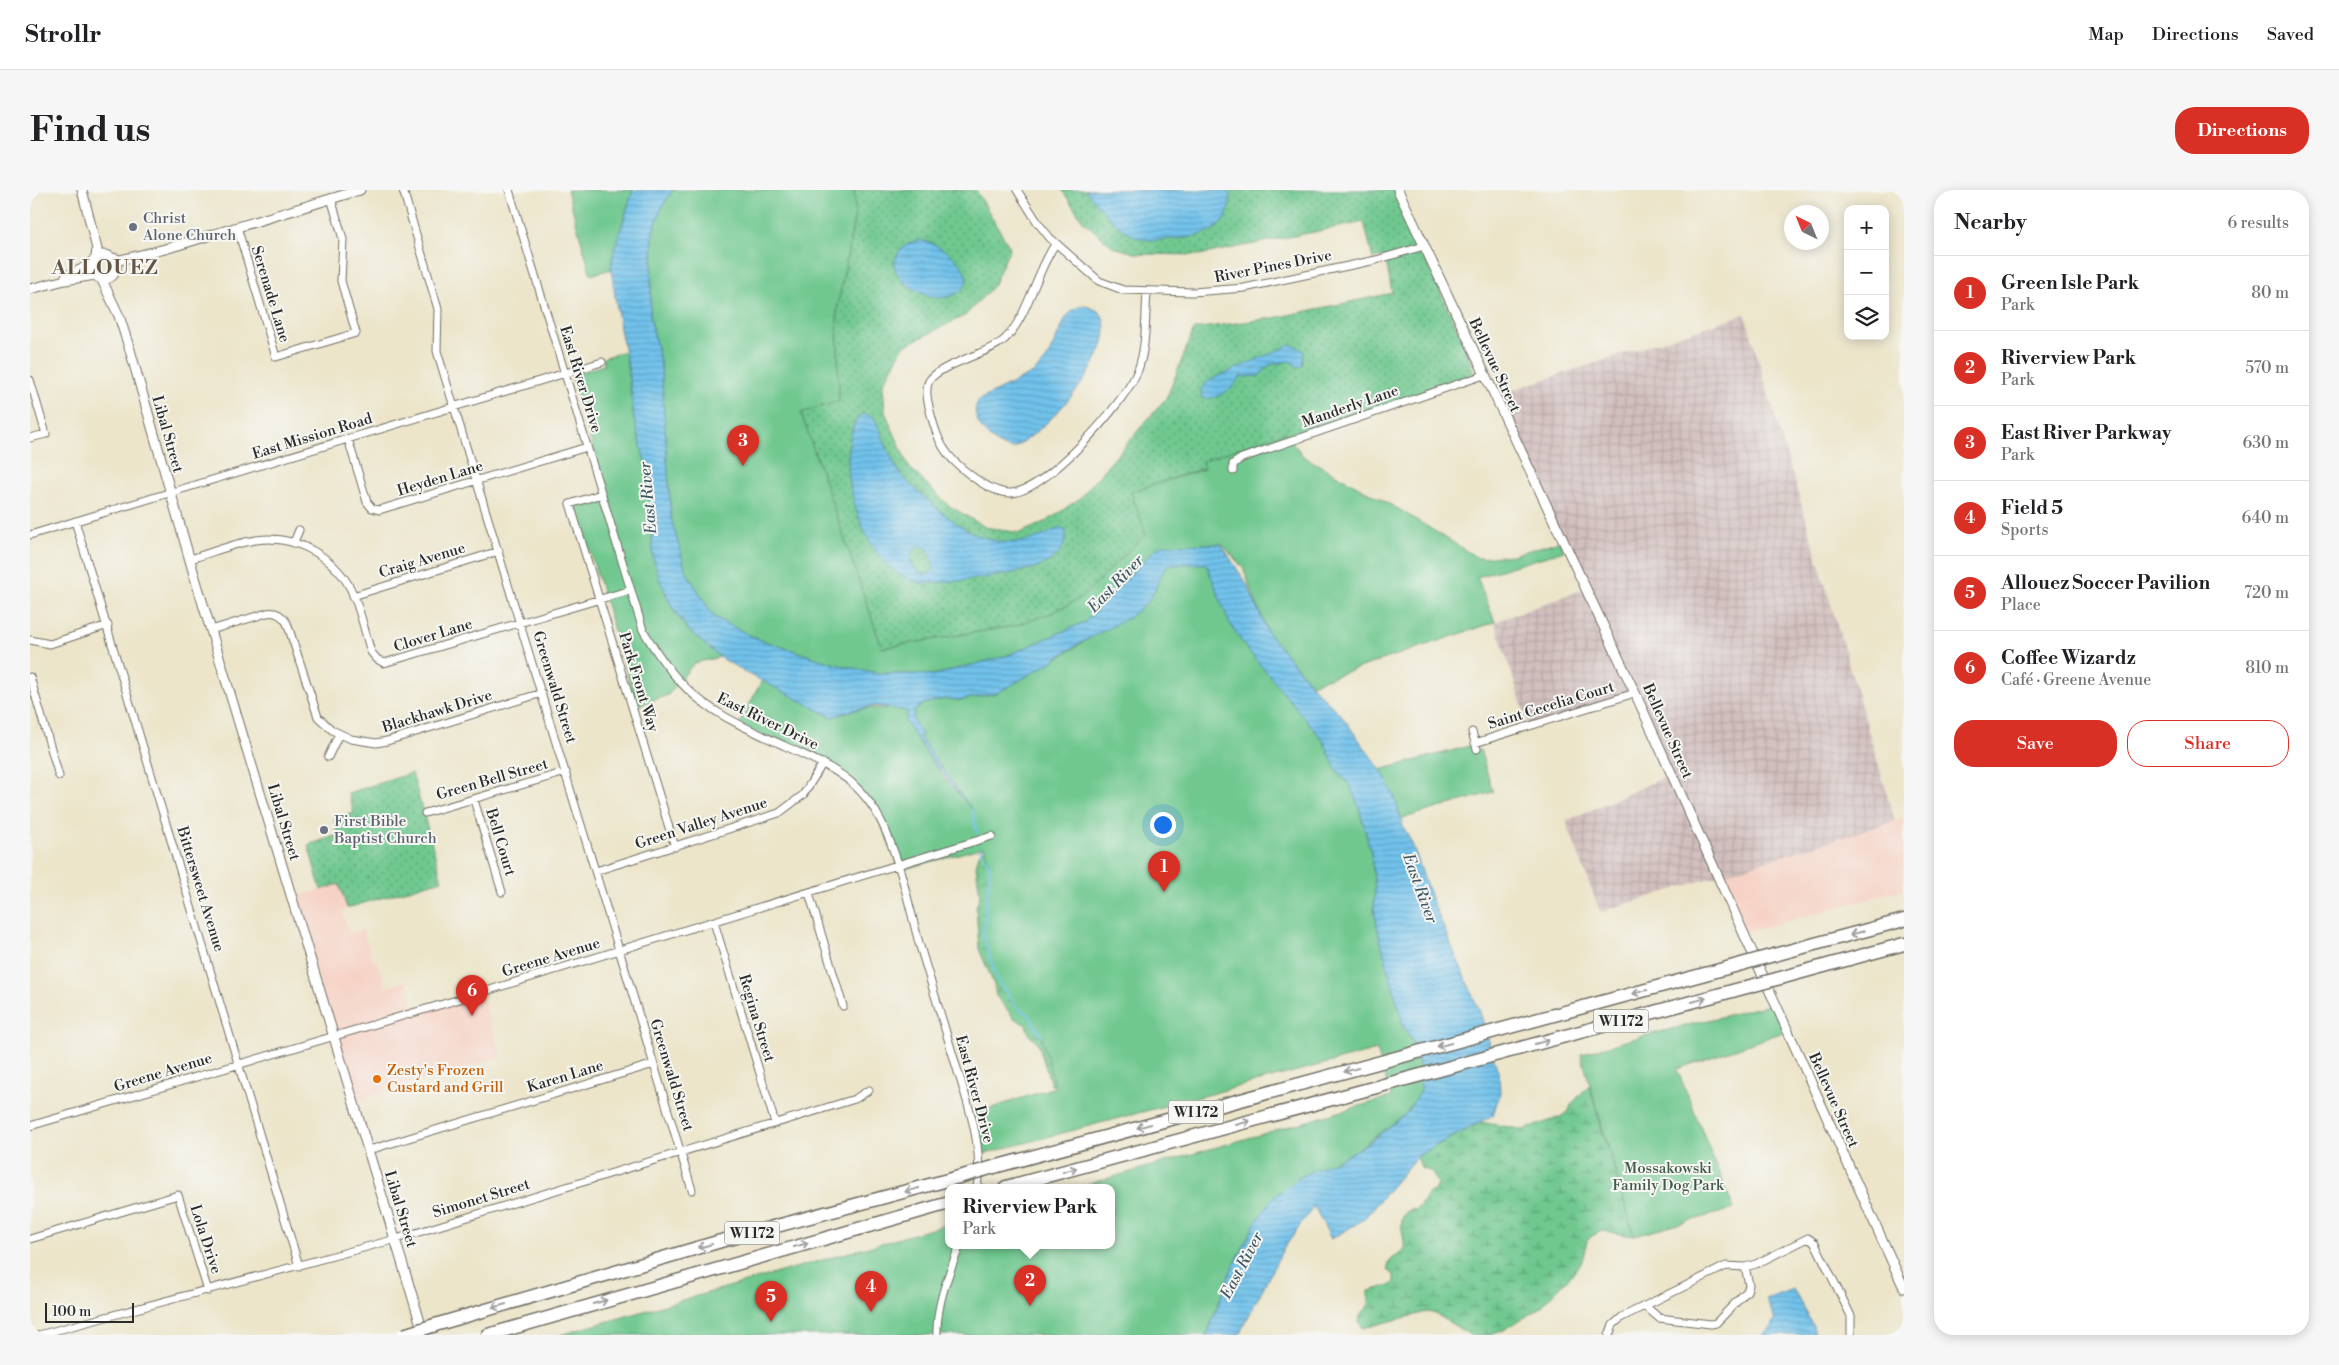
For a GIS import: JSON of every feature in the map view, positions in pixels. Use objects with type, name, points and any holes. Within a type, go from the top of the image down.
[{"type":"highway","name":"WI 172","points":[[403,1335],[702,1247],[1904,920]]},
{"type":"highway","name":"WI 172","points":[[1017,1184],[1904,944]]},
{"type":"highway","name":"WI 172","points":[[488,1335],[945,1204]]},
{"type":"street","points":[[82,190],[110,257],[116,264],[114,272]]},
{"type":"street","points":[[30,289],[82,269],[95,259],[110,257],[120,260],[164,249],[360,190]]},
{"type":"street","name":"Greenwald Street","points":[[403,190],[438,308],[437,351],[692,1190]]},
{"type":"street","name":"East River Drive","points":[[509,190],[643,630],[671,674],[686,690],[723,717],[823,763],[852,783],[866,799],[880,820],[898,866],[971,1115],[979,1168],[977,1184]]},
{"type":"street","name":"River Pines Drive","points":[[1017,190],[1038,223],[1056,243],[1104,284],[1123,290],[1201,292],[1259,285],[1376,260],[1424,246]]},
{"type":"street","name":"Bellevue Street","points":[[1398,190],[1635,693],[1904,1288]]},
{"type":"street","name":"Serenade Lane","points":[[236,227],[276,357],[356,333],[341,281],[343,239],[332,198]]},
{"type":"street","points":[[86,202],[97,249],[92,268],[98,276]]},
{"type":"street","points":[[1056,243],[1043,263],[1020,318],[1009,335],[989,350],[939,372],[929,382],[927,387],[932,419],[944,449],[969,473],[989,487],[1001,492],[1016,492],[1037,483],[1074,452],[1120,398],[1133,380],[1141,361],[1147,292]]},
{"type":"street","points":[[47,284],[98,276],[108,278],[130,262],[164,249]]},
{"type":"street","name":"Libal Street","points":[[114,272],[112,287],[119,316],[190,559],[424,1335]]},
{"type":"street","name":"Libal Street","points":[[98,276],[119,316]]},
{"type":"street","name":"East Mission Road","points":[[30,535],[602,362]]},
{"type":"street","name":"Manderly Lane","points":[[1233,472],[1233,464],[1242,458],[1484,375]]},
{"type":"street","points":[[30,380],[46,434],[30,438]]},
{"type":"street","name":"Heyden Lane","points":[[348,439],[369,506],[375,510],[382,510],[587,447]]},
{"type":"street","name":"Park Front Way","points":[[601,494],[570,504],[675,847]]},
{"type":"street","name":"Bittersweet Avenue","points":[[75,521],[108,625],[300,1266]]},
{"type":"street","points":[[294,542],[299,530]]},
{"type":"street","name":"Clover Lane","points":[[190,559],[256,540],[294,542],[311,549],[327,560],[344,578],[353,596],[371,652],[384,663],[631,590]]},
{"type":"street","name":"Craig Avenue","points":[[353,596],[499,551]]},
{"type":"street","name":"Blackhawk Drive","points":[[212,630],[267,613],[275,613],[283,617],[287,623],[314,710],[325,724],[339,734],[363,742],[387,741],[542,693]]},
{"type":"street","points":[[30,640],[50,644],[108,625]]},
{"type":"street","points":[[30,677],[59,776]]},
{"type":"street","name":"Saint Cecelia Court","points":[[1472,732],[1476,746],[1635,693]]},
{"type":"street","points":[[328,757],[339,734]]},
{"type":"street","name":"Green Valley Avenue","points":[[596,871],[779,813],[803,794],[823,763]]},
{"type":"street","name":"Green Bell Street","points":[[425,813],[566,772]]},
{"type":"street","name":"Bell Court","points":[[474,800],[502,892]]},
{"type":"street","name":"Greene Avenue","points":[[31,1123],[335,1036],[992,836]]},
{"type":"street","points":[[809,893],[843,1006]]},
{"type":"street","name":"Regina Street","points":[[714,922],[775,1123]]},
{"type":"street","name":"Karen Lane","points":[[369,1150],[654,1064]]},
{"type":"street","name":"Simonet Street","points":[[39,1335],[396,1239],[855,1099],[869,1090]]},
{"type":"street","name":"Lola Drive","points":[[30,1238],[178,1195],[208,1291]]},
{"type":"street","points":[[1609,1335],[1617,1321],[1726,1266],[1745,1267],[1756,1264],[1808,1238],[1815,1243],[1851,1316],[1851,1335]]},
{"type":"street","points":[[937,1335],[938,1315],[942,1297],[959,1249]]},
{"type":"street","points":[[1645,1306],[1659,1318],[1706,1324],[1716,1323],[1747,1291],[1749,1285],[1745,1267]]},
{"type":"shaded area","points":[[1745,314],[1895,821],[1600,912],[1566,821],[1672,774],[1635,693],[1529,727],[1495,622],[1586,588],[1494,396]]},
{"type":"shaded area","points":[[1904,818],[1904,889],[1744,933],[1718,875]]},
{"type":"shaded area","points":[[339,884],[347,908],[342,911],[349,934],[363,930],[373,960],[376,960],[386,988],[407,981],[414,1012],[481,992],[501,1057],[355,1101],[293,898]]},
{"type":"green space","points":[[567,190],[633,190],[614,250],[611,269],[591,275]]},
{"type":"green space","points":[[673,190],[854,190],[855,213],[837,310],[839,401],[801,413],[882,648],[1014,626],[1052,613],[1081,598],[1146,534],[1131,492],[1204,469],[1202,461],[1285,432],[1303,456],[1402,511],[1478,558],[1513,555],[1559,541],[1564,551],[1477,577],[1495,622],[1311,684],[1268,633],[1243,568],[1222,544],[1180,545],[1206,564],[1218,591],[1260,662],[1323,740],[1336,769],[1350,786],[1359,807],[1371,853],[1375,889],[1374,910],[1380,939],[1404,1028],[1415,1050],[1421,1077],[1420,1091],[1406,1114],[1255,1224],[1229,1275],[1207,1335],[560,1335],[945,1225],[945,1249],[1115,1249],[1115,1184],[1088,1184],[1391,1097],[1377,1050],[983,1154],[974,1114],[1055,1087],[1041,1036],[1029,1015],[1018,1008],[997,980],[983,935],[990,866],[984,847],[900,870],[877,816],[857,788],[843,777],[809,757],[739,725],[762,680],[832,717],[870,708],[905,710],[921,745],[944,778],[963,799],[920,738],[921,734],[913,719],[915,711],[923,704],[945,699],[961,700],[997,693],[1048,664],[1149,601],[1166,566],[1168,545],[1156,549],[1085,622],[1006,656],[934,675],[877,673],[834,664],[755,638],[714,617],[686,571],[671,518],[661,366],[650,316],[653,231],[663,205]]},
{"type":"green space","points":[[854,190],[976,190],[1010,248],[993,286],[966,315],[904,346],[883,384],[885,412],[909,467],[948,505],[985,527],[1020,533],[1047,521],[1080,498],[1167,397],[1194,329],[1279,317],[1392,293],[1385,256],[1373,259],[1364,222],[1199,255],[1138,254],[1113,247],[1083,221],[1062,190],[1394,190],[1467,350],[1473,371],[1468,377],[1289,437],[1285,432],[1202,462],[1204,468],[1131,492],[1146,534],[1081,598],[1052,613],[1014,626],[882,648],[801,413],[839,401],[837,310],[855,213]]},
{"type":"green space","points":[[625,351],[634,419],[649,476],[653,558],[672,607],[688,630],[720,657],[694,663],[668,695],[637,706],[577,509],[578,506],[608,498],[572,378],[574,374],[604,365],[603,358]]},
{"type":"green space","points":[[1473,745],[1475,751],[1480,750],[1493,792],[1401,819],[1395,798],[1380,770]]},
{"type":"green space","points":[[412,773],[442,880],[347,908],[339,884],[321,890],[308,845],[338,835],[334,819],[354,813],[348,793]]},
{"type":"green space","points":[[983,850],[988,851],[1031,1015],[1041,1032],[1059,1085],[1051,1085],[1038,1043],[1030,1036],[1026,1025],[1014,1018],[996,996],[994,985],[979,949],[976,907],[980,894],[976,866],[979,854]]},
{"type":"green space","name":"Mossakowski Family Dog Park","points":[[1772,1004],[1784,1032],[1677,1069],[1734,1209],[1634,1236],[1581,1054],[1632,1039]]},
{"type":"green space","points":[[1589,1085],[1634,1236],[1602,1231],[1592,1236],[1587,1241],[1582,1261],[1576,1270],[1539,1309],[1502,1331],[1491,1335],[1470,1335],[1436,1314],[1427,1312],[1363,1328],[1359,1322],[1360,1316],[1369,1305],[1369,1291],[1391,1285],[1394,1282],[1394,1275],[1388,1270],[1388,1266],[1391,1260],[1404,1250],[1403,1216],[1406,1212],[1418,1208],[1428,1194],[1434,1191],[1437,1185],[1432,1172],[1421,1168],[1417,1156],[1481,1122],[1524,1130],[1560,1117],[1569,1111],[1571,1105]]},
{"type":"water","name":"East River","points":[[633,190],[673,190],[663,205],[653,231],[650,316],[661,366],[671,518],[686,571],[714,617],[755,638],[834,664],[877,673],[934,675],[1006,656],[1085,622],[1156,548],[1164,545],[1221,544],[1248,586],[1268,633],[1315,689],[1341,715],[1383,773],[1395,798],[1402,824],[1413,846],[1431,898],[1480,1012],[1499,1075],[1500,1093],[1493,1115],[1417,1156],[1363,1220],[1331,1239],[1314,1206],[1282,1251],[1239,1335],[1207,1335],[1229,1275],[1255,1224],[1274,1196],[1305,1174],[1346,1156],[1371,1141],[1406,1114],[1421,1089],[1419,1064],[1412,1039],[1404,1028],[1380,939],[1374,910],[1375,889],[1371,853],[1359,807],[1350,786],[1336,769],[1323,740],[1246,648],[1229,622],[1206,564],[1166,566],[1149,601],[1130,617],[1075,646],[997,693],[961,700],[944,699],[923,704],[915,710],[913,719],[921,734],[920,738],[972,810],[905,721],[907,711],[877,706],[853,710],[832,717],[720,657],[688,630],[672,607],[659,578],[653,558],[649,476],[634,419],[629,372],[611,269],[614,250]]},
{"type":"water","points":[[1085,190],[1229,190],[1230,204],[1222,223],[1204,234],[1193,237],[1146,240],[1123,230]]},
{"type":"water","points":[[920,240],[943,249],[962,267],[967,281],[961,291],[951,296],[928,296],[906,284],[898,275],[894,265],[899,251],[906,245]]},
{"type":"water","points":[[1083,305],[1099,311],[1105,326],[1102,345],[1093,366],[1061,408],[1027,440],[1013,448],[1006,447],[990,438],[979,423],[976,415],[976,407],[979,400],[1033,373],[1046,360],[1067,316],[1073,310]]},
{"type":"water","points":[[1290,345],[1298,347],[1304,352],[1302,366],[1298,367],[1290,361],[1269,365],[1259,376],[1240,377],[1234,386],[1219,396],[1202,398],[1201,389],[1210,380]]},
{"type":"water","points":[[862,414],[872,416],[875,419],[892,459],[902,476],[959,525],[975,534],[1007,542],[1023,541],[1041,536],[1060,527],[1066,531],[1066,536],[1060,551],[1045,564],[1036,567],[964,580],[921,583],[906,578],[893,570],[881,558],[872,544],[857,512],[852,495],[849,479],[848,452],[852,430]],"holes":[[[921,546],[925,547],[931,555],[934,570],[928,574],[917,571],[911,560],[911,554],[914,549]]]},
{"type":"water","points":[[1793,1289],[1813,1326],[1815,1335],[1763,1335],[1772,1327],[1775,1319],[1766,1299]]},
{"type":"waterway","points":[[972,810],[977,833]]},
{"type":"waterway","points":[[980,849],[990,866],[983,935],[997,980],[1018,1008],[1029,1015],[1041,1036]]},
{"type":"place","name":"Christ Alone Church","points":[[133,227]]},
{"type":"place","name":"East River Parkway","points":[[743,466]]},
{"type":"place","name":"First Bible Baptist Church","points":[[324,830]]},
{"type":"place","name":"Green Isle Park","points":[[1164,892]]},
{"type":"place","name":"Coffee Wizardz","points":[[472,1016]]},
{"type":"place","name":"Zesty's Frozen Custard and Grill","points":[[377,1079]]},
{"type":"place","name":"Riverview Park","points":[[1030,1306]]},
{"type":"place","name":"Field 5","points":[[871,1312]]},
{"type":"place","name":"Allouez Soccer Pavilion","points":[[771,1322]]},
{"type":"district","name":"ALLOUEZ","points":[[105,267]]}]
